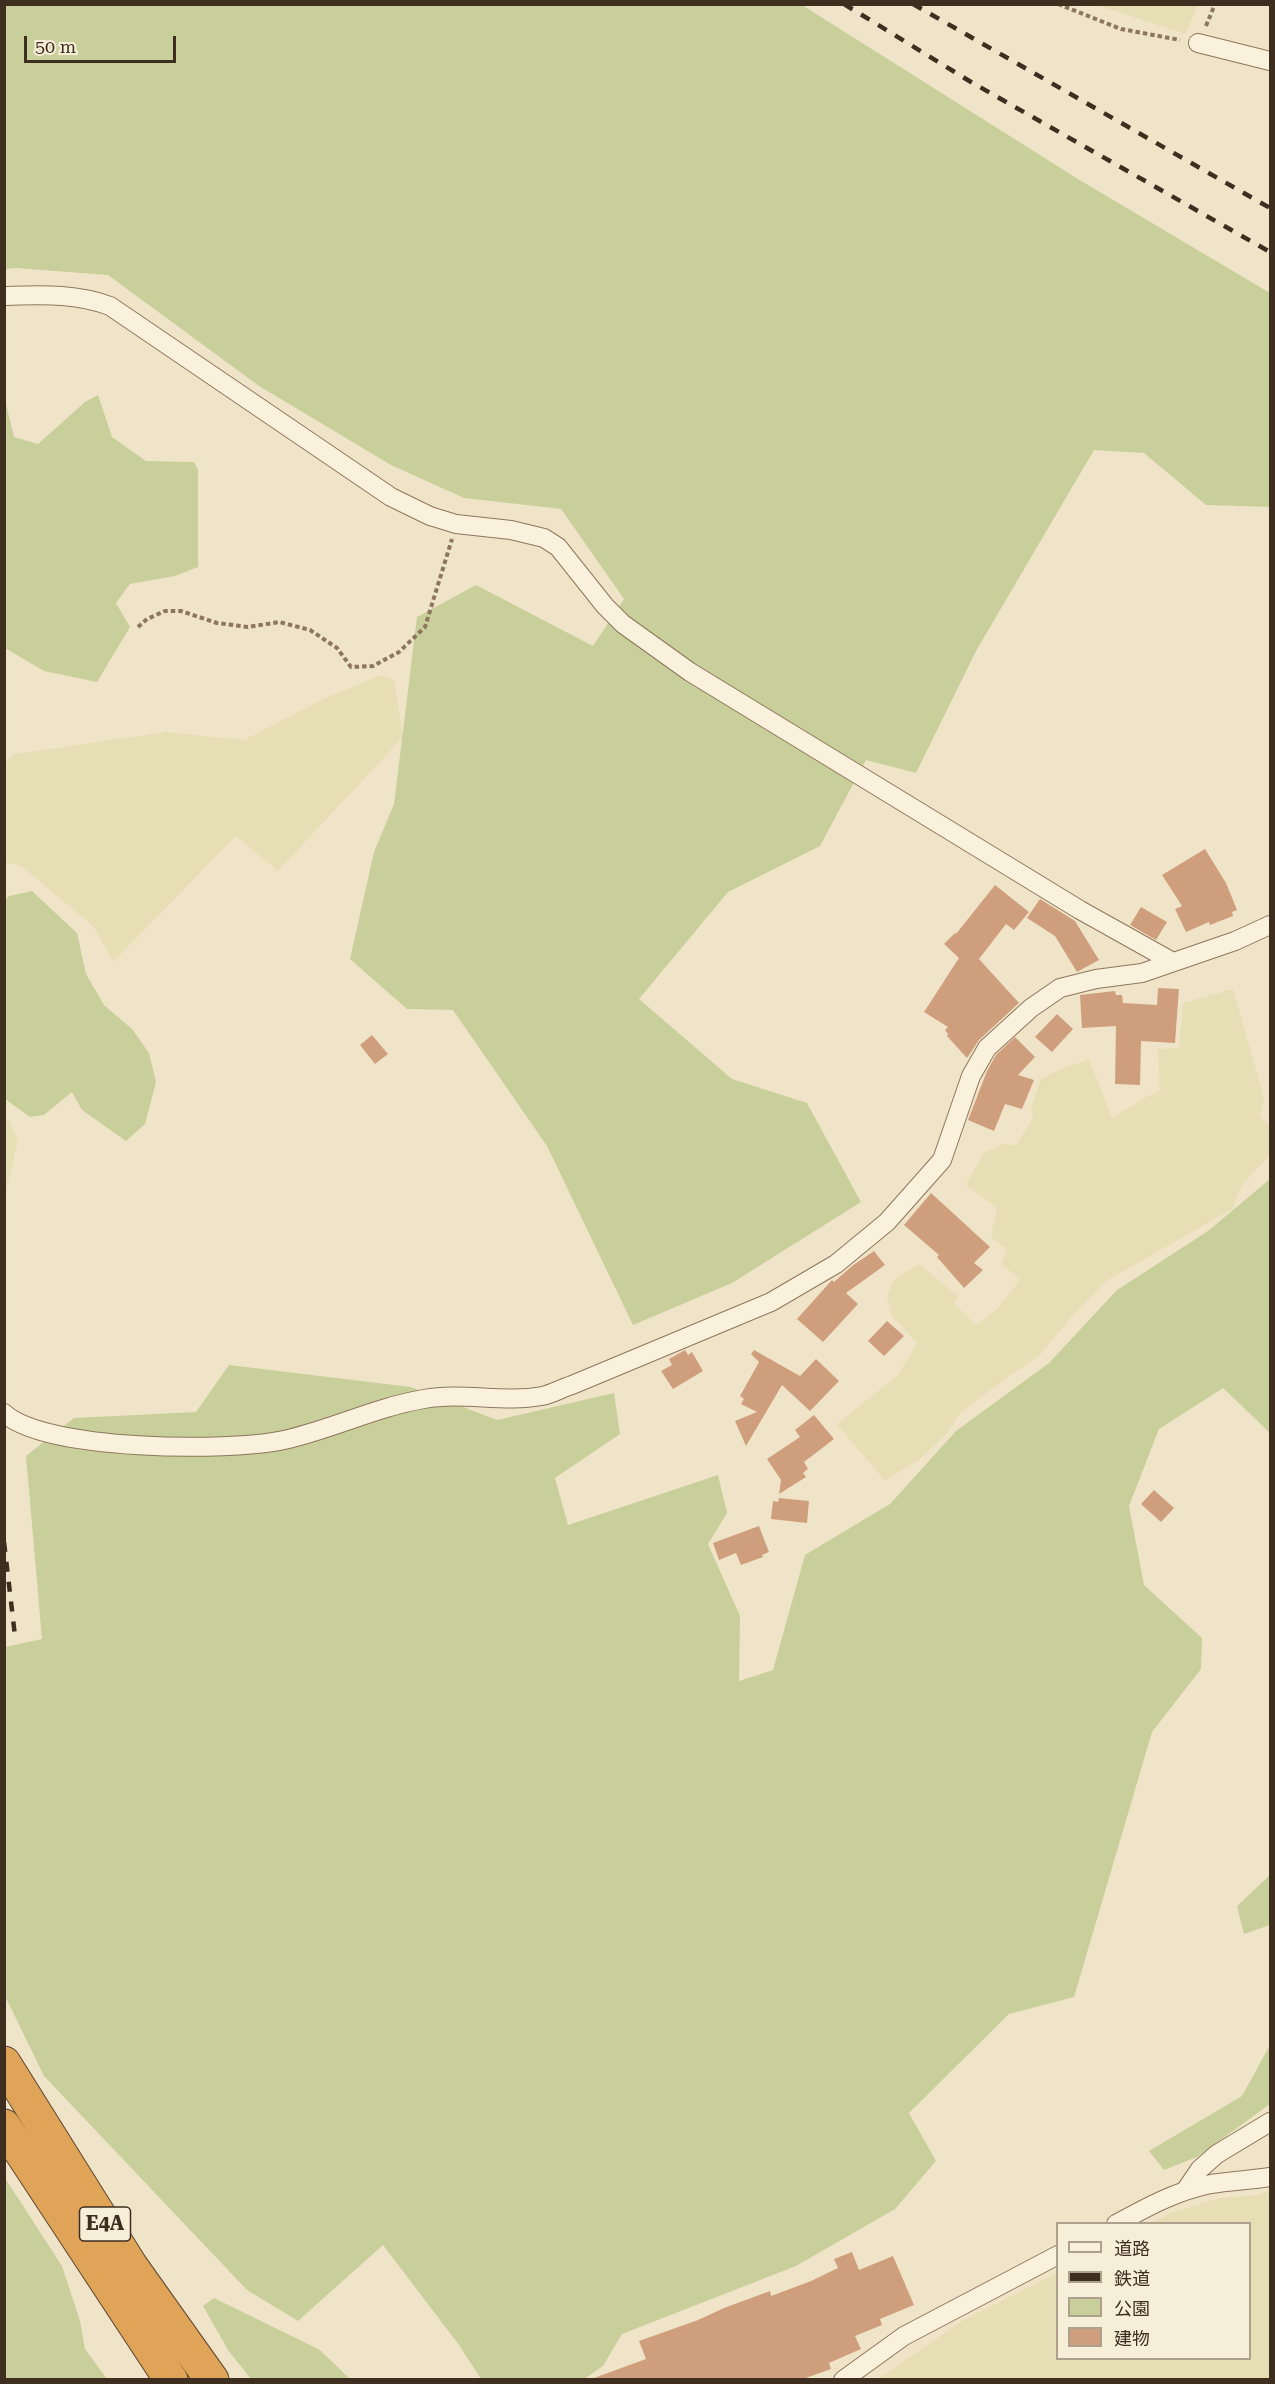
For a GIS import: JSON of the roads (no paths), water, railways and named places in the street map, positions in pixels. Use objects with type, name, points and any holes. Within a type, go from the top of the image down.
[{"type":"highway","name":"E4A","points":[[4,2063],[132,2266],[212,2379]]},
{"type":"highway","name":"E4A","points":[[4,2126],[171,2379]]},
{"type":"street","points":[[1198,43],[1270,61]]},
{"type":"street","points":[[4,296],[55,294],[88,298],[110,306],[391,497],[430,516],[456,524],[511,530],[544,537],[558,547],[604,606],[623,624],[690,672],[1080,910],[1173,962]]},
{"type":"street","points":[[4,1413],[13,1420],[50,1434],[145,1446],[214,1447],[284,1440],[424,1398],[472,1395],[542,1396],[572,1385],[771,1302],[836,1264],[887,1222],[942,1160],[971,1076],[987,1048],[1031,1008],[1060,988],[1142,973],[1235,941],[1270,925]]},
{"type":"street","points":[[1185,2191],[1200,2169],[1217,2154],[1270,2122]]},
{"type":"street","points":[[1118,2222],[1158,2201],[1185,2191],[1212,2184],[1270,2176]]},
{"type":"street","points":[[843,2379],[904,2336],[1056,2256]]},
{"type":"railway","points":[[844,4],[971,82],[1270,252]]},
{"type":"railway","points":[[913,4],[1270,208]]},
{"type":"railway","points":[[4,1542],[15,1636]]}]
